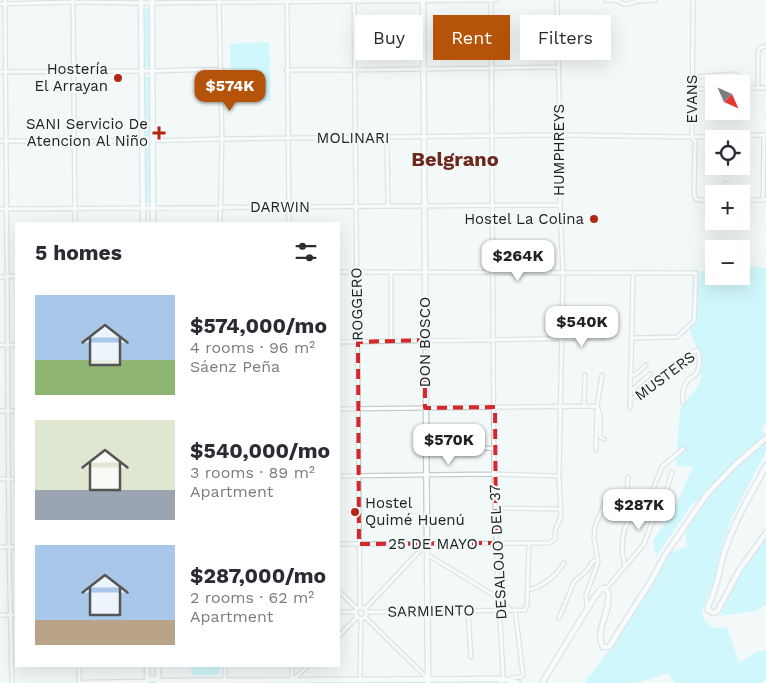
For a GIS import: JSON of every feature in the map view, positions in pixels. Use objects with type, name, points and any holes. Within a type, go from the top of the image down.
[{"type":"street","name":"ROGGERO","points":[[354,0],[359,476],[358,609]]},
{"type":"street","name":"DON BOSCO","points":[[423,0],[428,681]]},
{"type":"street","name":"DESALOJO DEL 37","points":[[491,0],[494,474],[504,681]]},
{"type":"street","points":[[12,683],[3,3],[73,1],[498,0]]},
{"type":"street","name":"HUMPHREYS","points":[[555,539],[555,531],[561,516],[559,476],[563,274],[557,0]]},
{"type":"street","points":[[606,0],[619,0],[623,4],[638,0],[655,0]]},
{"type":"street","name":"EVANS","points":[[693,0],[692,137],[695,142],[695,198],[705,200]]},
{"type":"street","points":[[73,1],[75,222]]},
{"type":"street","points":[[153,1],[153,222]]},
{"type":"street","points":[[219,1],[222,139],[220,222]]},
{"type":"street","points":[[286,1],[289,222]]},
{"type":"street","points":[[141,2],[143,222]]},
{"type":"street","points":[[758,88],[758,51],[766,46]]},
{"type":"street","points":[[286,70],[558,67]]},
{"type":"street","points":[[200,69],[200,95]]},
{"type":"street","points":[[0,72],[221,69]]},
{"type":"street","points":[[692,77],[736,74]]},
{"type":"street","points":[[750,88],[766,88]]},
{"type":"street","points":[[692,89],[705,89]]},
{"type":"street","name":"MOLINARI","points":[[0,141],[152,141],[560,135],[692,137],[765,135]]},
{"type":"street","points":[[750,200],[765,200],[765,135]]},
{"type":"street","points":[[387,138],[388,206]]},
{"type":"street","name":"DARWIN","points":[[0,209],[75,210],[220,206],[560,205]]},
{"type":"street","points":[[340,272],[696,273],[694,321],[677,337],[631,338]]},
{"type":"street","points":[[391,272],[392,341]]},
{"type":"street","points":[[630,408],[628,386],[634,273]]},
{"type":"street","points":[[0,277],[15,276]]},
{"type":"street","points":[[340,342],[602,338]]},
{"type":"street","points":[[0,345],[15,345]]},
{"type":"street","name":"MUSTERS","points":[[630,401],[666,371],[681,363],[695,350],[699,351],[698,370],[686,383],[682,398],[683,403]]},
{"type":"street","points":[[630,376],[636,374],[646,365]]},
{"type":"street","points":[[630,392],[650,374]]},
{"type":"street","points":[[584,406],[585,375]]},
{"type":"street","points":[[596,450],[597,406],[602,375]]},
{"type":"street","points":[[340,409],[597,406]]},
{"type":"street","points":[[597,406],[600,414],[600,437],[604,440]]},
{"type":"street","points":[[0,411],[15,411]]},
{"type":"street","points":[[606,589],[608,603],[599,637],[603,647],[607,648],[637,604],[673,542],[707,494],[736,464],[766,438]]},
{"type":"street","points":[[458,449],[494,448]]},
{"type":"street","points":[[625,567],[622,551],[625,528],[633,513],[649,499],[662,466],[683,449]]},
{"type":"street","points":[[766,466],[734,526],[708,610],[711,612],[718,610],[740,568],[766,533]]},
{"type":"street","points":[[542,683],[588,608],[602,589],[606,589],[644,544],[665,496],[672,472]]},
{"type":"street","points":[[340,476],[494,474],[559,476]]},
{"type":"street","points":[[588,608],[586,595],[588,585],[598,566],[593,532],[594,526],[606,503],[627,490],[628,477]]},
{"type":"street","points":[[0,479],[15,479]]},
{"type":"street","points":[[495,508],[560,509]]},
{"type":"street","name":"25 DE MAYO","points":[[340,544],[549,543],[555,539],[560,539]]},
{"type":"street","points":[[529,543],[528,590],[544,585],[559,571],[564,563]]},
{"type":"street","points":[[340,635],[366,613],[427,544]]},
{"type":"street","points":[[0,547],[15,547]]},
{"type":"street","points":[[427,555],[500,599],[513,610],[523,674],[520,677],[504,681]]},
{"type":"street","points":[[559,618],[574,582],[587,570],[593,561],[598,559]]},
{"type":"street","name":"SARMIENTO","points":[[366,613],[525,610],[528,590]]},
{"type":"street","points":[[340,592],[358,609],[366,613],[428,681]]},
{"type":"street","points":[[340,612],[358,609]]},
{"type":"street","points":[[358,609],[360,680]]},
{"type":"street","points":[[468,611],[471,657]]},
{"type":"street","points":[[0,615],[15,615]]},
{"type":"street","points":[[79,667],[81,683],[147,682],[152,679],[159,682],[360,680],[504,681],[518,683]]},
{"type":"street","points":[[147,667],[147,682]]},
{"type":"street","points":[[158,667],[159,682]]},
{"type":"street","points":[[225,667],[225,682]]},
{"type":"street","points":[[292,667],[292,682]]},
{"type":"street","points":[[292,682],[307,667]]},
{"type":"highlighted area","points":[[425,340],[425,408],[495,407],[496,543],[359,544],[358,342]]},
{"type":"shaded area","points":[[144,8],[150,8],[151,67],[144,67]]},
{"type":"shaded area","points":[[269,42],[271,101],[231,102],[230,44]]},
{"type":"shaded area","points":[[143,77],[150,77],[150,136],[144,136]]},
{"type":"shaded area","points":[[150,144],[150,203],[144,203],[143,145]]},
{"type":"shaded area","points":[[750,266],[766,268],[766,422],[761,431],[766,433],[766,451],[731,519],[720,552],[715,577],[702,611],[704,619],[713,628],[727,627],[739,663],[754,653],[766,650],[766,680],[762,683],[675,683],[668,673],[636,683],[584,683],[619,637],[645,590],[670,552],[687,547],[685,529],[712,493],[692,504],[656,557],[653,540],[673,512],[693,467],[676,465],[680,409],[700,384],[701,374],[696,346],[690,331],[701,271],[705,271],[705,285],[750,285]]},
{"type":"shaded area","points":[[766,537],[766,605],[756,611],[720,616],[743,567]]},
{"type":"shaded area","points":[[191,667],[220,667],[220,675],[192,675]]},
{"type":"place","name":"Hostería El Arrayan","points":[[118,78]]},
{"type":"place","name":"SANI Servicio De Atencion Al Niño","points":[[159,133]]},
{"type":"place","name":"Hostel La Colina","points":[[594,219]]},
{"type":"place","name":"Hostel Quimé Huenú","points":[[355,512]]},
{"type":"district","name":"Belgrano","points":[[455,159]]}]
